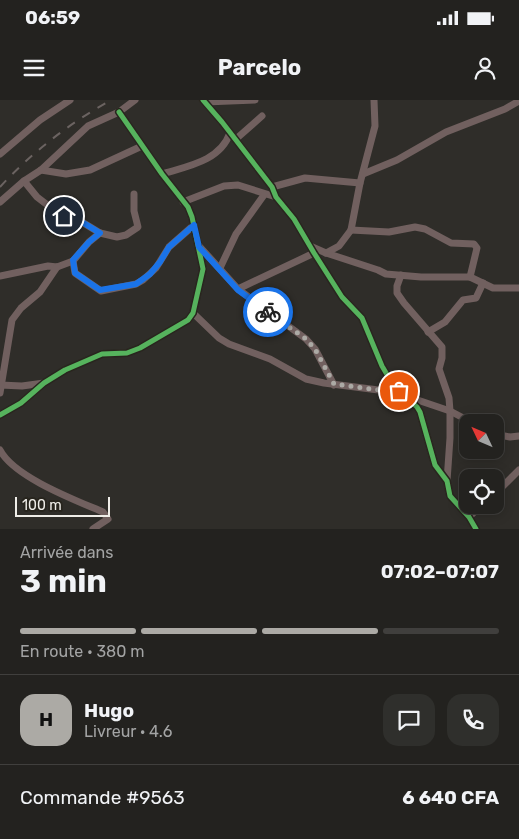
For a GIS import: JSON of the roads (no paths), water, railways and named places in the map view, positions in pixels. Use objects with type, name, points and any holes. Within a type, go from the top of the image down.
[{"type":"street","points":[[0,154],[40,120],[70,100]]},
{"type":"street","points":[[0,202],[24,181],[41,170],[88,126],[119,112],[136,100]]},
{"type":"street","points":[[204,101],[255,100]]},
{"type":"street","points":[[326,253],[339,246],[351,230],[360,183],[364,174],[375,126],[374,100]]},
{"type":"street","points":[[204,101],[236,139],[272,187],[276,197],[294,219],[342,297],[362,318],[382,366],[392,383],[420,412],[435,465],[447,481]]},
{"type":"street","points":[[364,174],[397,160],[446,132],[505,109],[519,101]]},
{"type":"street","points":[[0,415],[21,403],[44,383],[65,370],[102,354],[127,353],[140,348],[188,320],[194,313],[203,269],[192,216],[119,112]]},
{"type":"street","points":[[236,139],[262,116]]},
{"type":"street","points":[[162,174],[204,161],[223,147],[230,132]]},
{"type":"street","points":[[41,170],[66,174],[90,170],[142,146]]},
{"type":"street","points":[[272,187],[305,178],[360,183]]},
{"type":"street","points":[[24,181],[37,197],[54,210],[64,216],[82,222],[100,233],[117,237],[126,235],[138,227],[134,211],[134,194]]},
{"type":"street","points":[[183,202],[224,186],[238,185],[276,197]]},
{"type":"street","points":[[220,268],[236,234],[264,194]]},
{"type":"street","points":[[73,260],[75,273],[100,290],[136,284],[150,274],[169,247],[194,225]]},
{"type":"street","points":[[351,230],[389,232],[416,227],[426,229],[451,243],[474,244],[477,248],[470,277]]},
{"type":"street","points":[[0,276],[48,266],[57,267],[73,260],[100,233]]},
{"type":"street","points":[[199,247],[238,290],[306,339],[315,349],[334,384]]},
{"type":"street","points":[[238,290],[312,250],[366,265],[386,274],[434,278],[470,277],[493,288],[519,288]]},
{"type":"street","points":[[0,394],[12,320],[21,308],[40,292],[50,280],[57,267]]},
{"type":"street","points":[[402,275],[397,286],[397,293],[442,347],[439,369],[449,398],[450,411],[447,481],[450,496],[469,517],[476,529]]},
{"type":"street","points":[[428,332],[445,322],[463,300],[476,298],[483,284]]},
{"type":"street","points":[[194,313],[229,344],[270,359],[306,379],[394,392],[459,416]]},
{"type":"street","points":[[0,385],[22,386],[44,383]]},
{"type":"street","points":[[504,436],[519,436]]},
{"type":"street","points":[[0,450],[15,467],[50,489],[103,512],[108,519],[93,529]]},
{"type":"street","points":[[504,485],[519,470]]},
{"type":"street","points":[[469,517],[472,514]]},
{"type":"railway","points":[[0,187],[52,139],[81,118],[111,100]]}]
